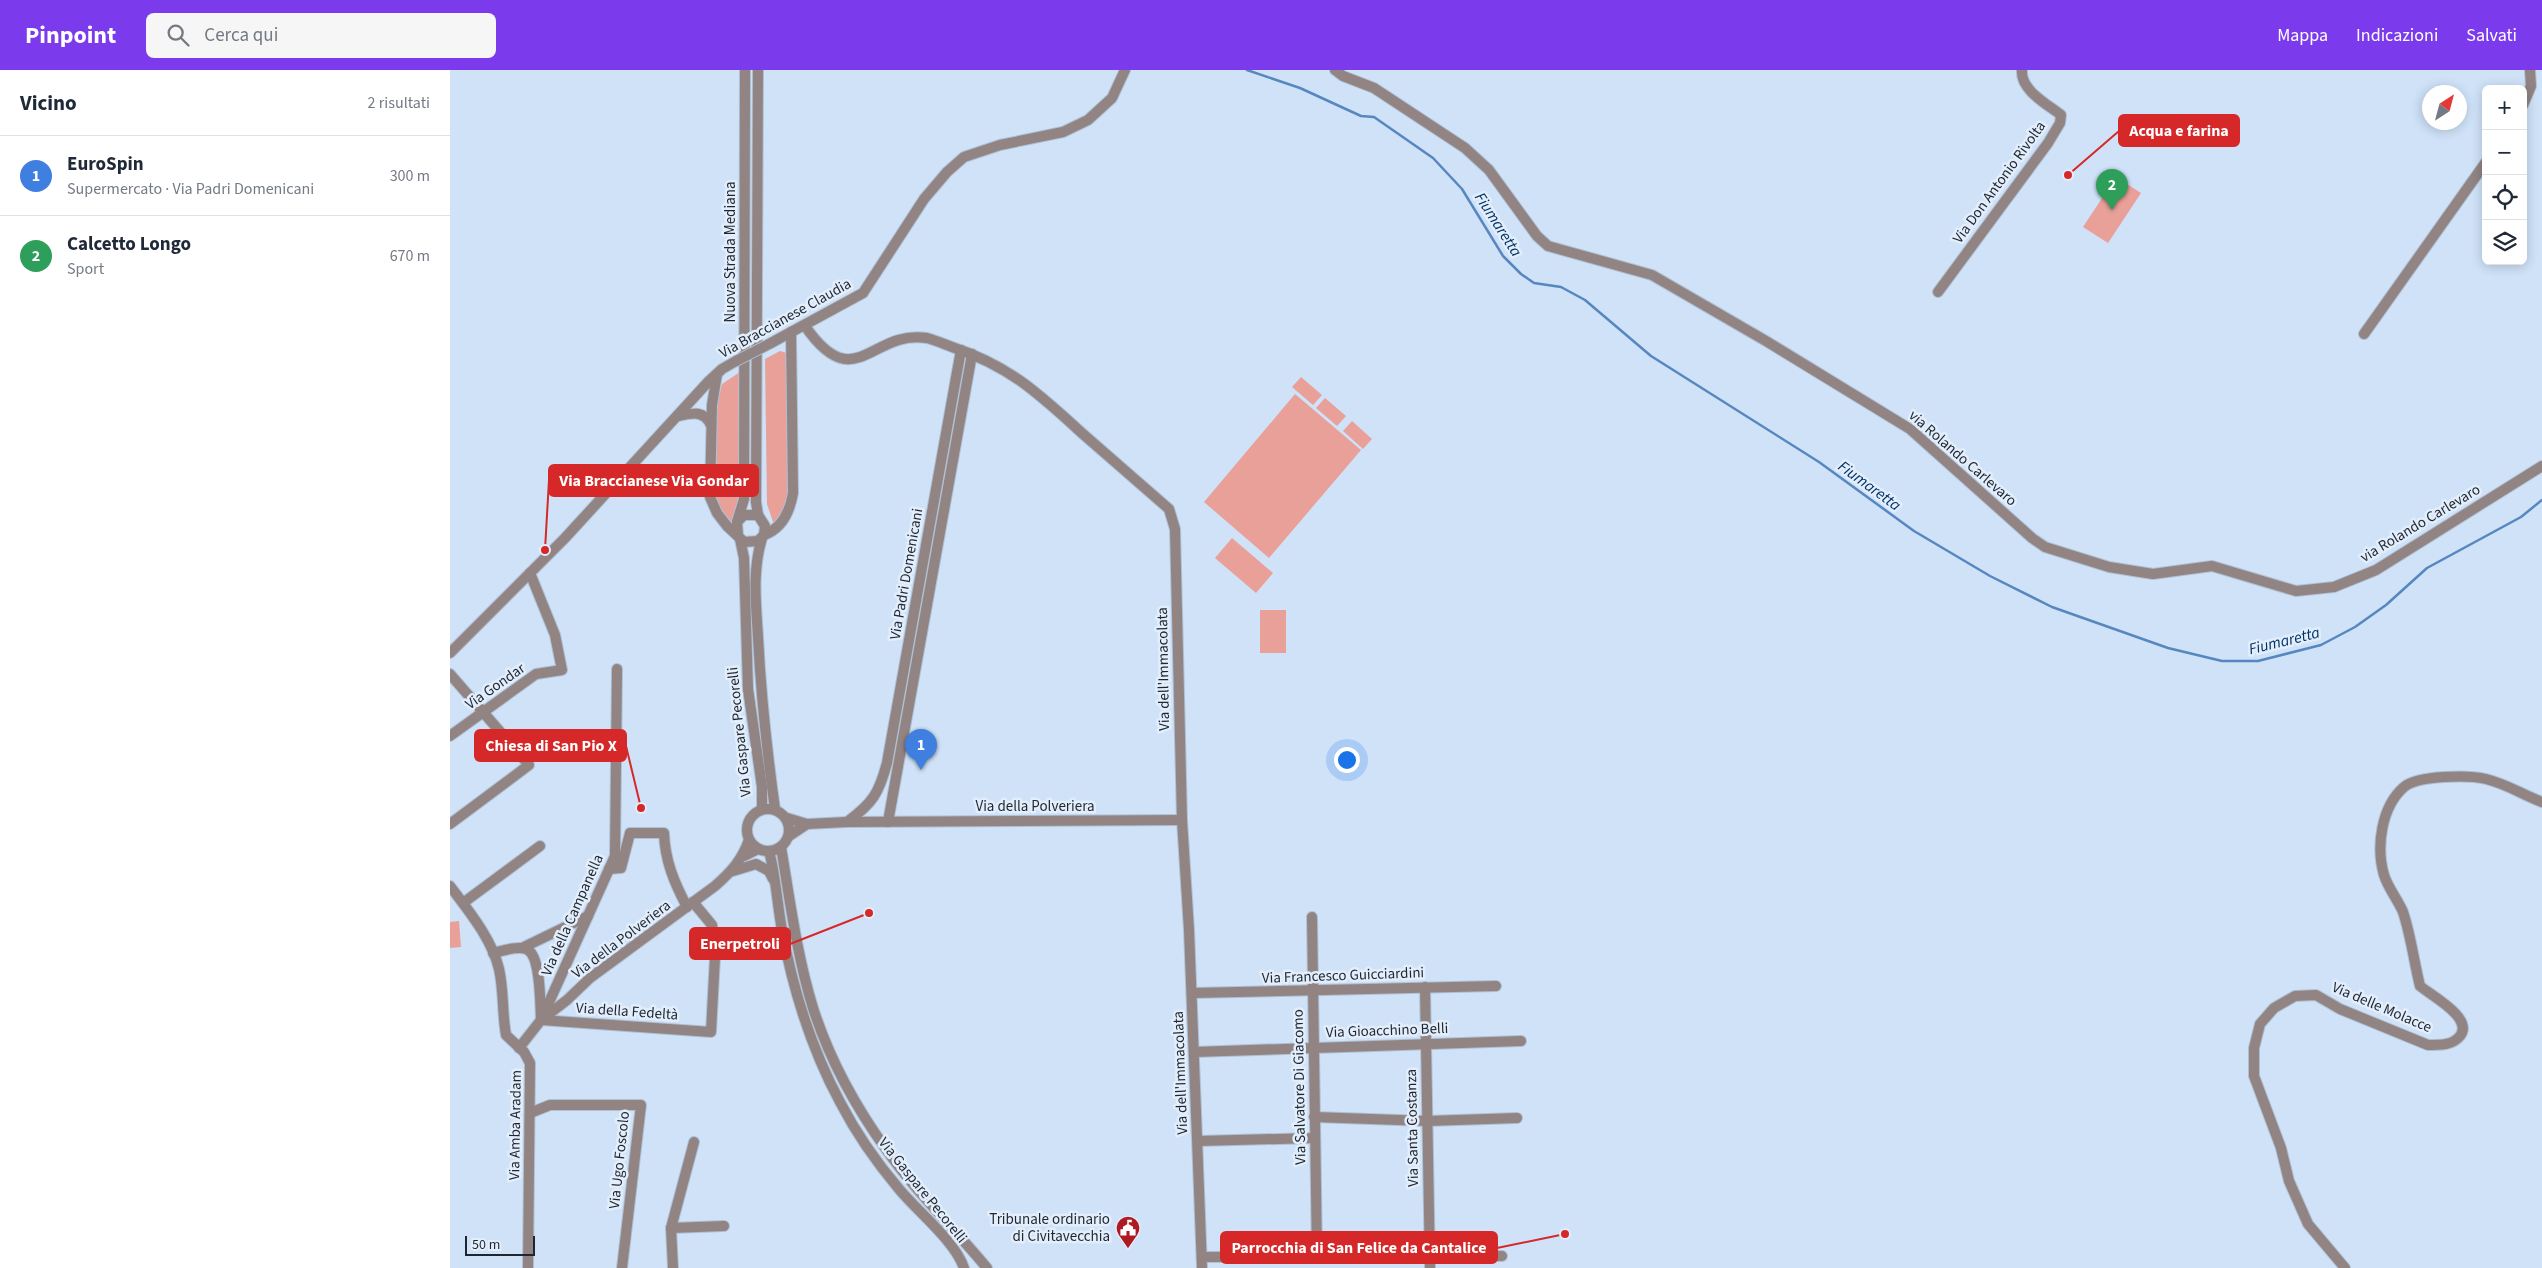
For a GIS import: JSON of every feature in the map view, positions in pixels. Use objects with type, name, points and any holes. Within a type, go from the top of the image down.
[{"type":"street","name":"Nuova Strada Mediana","points":[[737,522],[744,499],[745,70]]},
{"type":"street","name":"Nuova Strada Mediana","points":[[758,70],[756,492],[758,515]]},
{"type":"street","name":"Via Braccianese Claudia","points":[[450,653],[530,573],[717,374],[736,361],[805,326],[863,293],[924,199],[947,172],[964,158],[1000,145],[1062,132],[1088,120],[1112,98],[1125,70]]},
{"type":"street","name":"via Rolando Carlevaro","points":[[1335,70],[1343,76],[1374,88],[1464,148],[1489,170],[1537,236],[1548,246],[1652,275],[1766,341],[1910,429],[2032,538],[2045,547],[2109,567],[2153,574],[2212,566],[2296,591],[2334,587],[2376,570],[2542,466]]},
{"type":"street","name":"Via Don Antonio Rivolta","points":[[1938,292],[2048,143],[2060,122],[2061,115],[2026,87],[2022,77],[2022,70]]},
{"type":"street","points":[[2527,97],[2532,86],[2530,70]]},
{"type":"street","points":[[2364,334],[2482,168]]},
{"type":"street","name":"Via dell'Immacolata","points":[[805,326],[816,341],[833,356],[848,360],[871,354],[894,341],[926,338],[972,354],[1000,367],[1032,389],[1169,509],[1175,528],[1182,820],[1192,993],[1202,1268]]},
{"type":"street","points":[[717,374],[711,425],[710,497],[717,513],[727,526],[749,543],[778,528],[791,510],[793,493],[791,332]]},
{"type":"street","name":"Via Padri Domenicani","points":[[847,822],[871,802],[882,782],[887,762],[961,350]]},
{"type":"street","name":"Via Padri Domenicani","points":[[888,822],[972,354]]},
{"type":"street","points":[[678,416],[698,412],[707,417],[711,425]]},
{"type":"street","points":[[739,537],[737,522],[744,515],[758,515],[764,521],[763,537]]},
{"type":"street","name":"Via Gaspare Pecorelli","points":[[739,537],[744,558],[748,689],[762,786],[762,809],[756,812],[748,822],[749,840]]},
{"type":"street","name":"Via Gaspare Pecorelli","points":[[763,537],[757,556],[755,594],[765,736],[775,809]]},
{"type":"street","name":"Via Gondar","points":[[450,736],[536,674],[562,670],[555,635],[530,573]]},
{"type":"street","name":"Via della Campanella","points":[[541,1020],[615,856],[617,668]]},
{"type":"street","points":[[450,674],[528,765],[450,824]]},
{"type":"street","name":"Via delle Molacce","points":[[2345,1268],[2308,1224],[2289,1181],[2281,1148],[2254,1076],[2254,1048],[2260,1024],[2274,1008],[2295,996],[2316,995],[2340,1009],[2428,1045],[2442,1045],[2456,1041],[2463,1032],[2464,1023],[2457,1014],[2420,986],[2403,912],[2384,875],[2381,838],[2384,818],[2395,798],[2406,786],[2424,780],[2460,777],[2484,778],[2508,785],[2542,802]]},
{"type":"street","points":[[762,809],[775,809],[786,818],[807,824],[877,822],[871,802],[879,800],[890,807]]},
{"type":"street","points":[[786,818],[789,825],[789,836]]},
{"type":"street","name":"Via della Polveriera","points":[[877,822],[1182,820]]},
{"type":"street","points":[[749,840],[758,849],[769,851],[781,847],[789,836],[807,824]]},
{"type":"street","points":[[610,869],[621,868],[630,833],[664,833],[665,855],[674,882],[690,904]]},
{"type":"street","name":"Via della Polveriera","points":[[744,856],[749,840]]},
{"type":"street","points":[[463,903],[540,846]]},
{"type":"street","name":"Via Gaspare Pecorelli","points":[[781,847],[802,966],[813,1008],[837,1068],[862,1112],[908,1179],[987,1268]]},
{"type":"street","name":"Via della Polveriera","points":[[518,1048],[541,1020],[568,1000],[590,978],[690,904],[732,870],[744,856],[758,849]]},
{"type":"street","name":"Via Gaspare Pecorelli","points":[[769,851],[778,886],[781,926],[796,994],[817,1053],[840,1101],[881,1166],[954,1251],[964,1268]]},
{"type":"street","points":[[732,870],[756,864],[768,871],[778,886]]},
{"type":"street","name":"Via Amba Aradam","points":[[450,886],[463,903],[493,953],[502,992],[506,1035],[530,1063],[528,1268]]},
{"type":"street","name":"Via della Fedeltà","points":[[541,1020],[711,1032],[716,956],[712,925],[690,904]]},
{"type":"street","points":[[493,953],[522,948],[588,916]]},
{"type":"street","name":"Via Salvatore Di Giacomo","points":[[1312,917],[1317,1256]]},
{"type":"street","points":[[522,948],[528,950],[536,960],[541,1020]]},
{"type":"street","name":"Via Francesco Guicciardini","points":[[1192,993],[1496,986]]},
{"type":"street","name":"Via Santa Costanza","points":[[1425,988],[1430,1268]]},
{"type":"street","name":"Via Gioacchino Belli","points":[[1194,1052],[1521,1041]]},
{"type":"street","name":"Via Ugo Foscolo","points":[[530,1113],[550,1105],[641,1105],[622,1268]]},
{"type":"street","points":[[1314,1118],[1428,1121],[1517,1118]]},
{"type":"street","points":[[1198,1141],[1314,1138]]},
{"type":"street","points":[[673,1268],[671,1228],[694,1142]]},
{"type":"street","points":[[671,1228],[724,1226]]},
{"type":"street","points":[[1202,1257],[1502,1256]]},
{"type":"shaded area","points":[[2116,177],[2141,193],[2108,243],[2083,227]]},
{"type":"shaded area","points":[[780,351],[787,353],[789,491],[787,507],[774,525],[767,504],[765,359]]},
{"type":"shaded area","points":[[740,372],[740,499],[733,528],[717,505],[717,405],[722,384]]},
{"type":"shaded area","points":[[1301,377],[1322,395],[1313,405],[1292,387]]},
{"type":"shaded area","points":[[1295,394],[1361,450],[1269,558],[1204,502]]},
{"type":"shaded area","points":[[1325,398],[1346,416],[1337,426],[1316,408]]},
{"type":"shaded area","points":[[1352,421],[1372,439],[1363,449],[1343,431]]},
{"type":"shaded area","points":[[1232,538],[1273,573],[1256,593],[1215,558]]},
{"type":"shaded area","points":[[1260,610],[1286,610],[1286,653],[1260,653]]},
{"type":"shaded area","points":[[459,921],[461,947],[450,948],[450,922]]},
{"type":"waterway","name":"Fiumaretta","points":[[1247,70],[1300,88],[1361,116],[1374,117],[1433,158],[1462,189],[1503,256],[1521,274],[1534,283],[1561,287],[1585,300],[1651,356],[1819,462],[1914,531],[1990,576],[2052,607],[2168,648],[2222,661],[2258,661],[2321,645],[2355,627],[2386,605],[2427,568],[2521,517],[2542,500]]},
{"type":"place","name":"Acqua e farina","points":[[2068,175]]},
{"type":"place","name":"Calcetto Longo","points":[[2112,210]]},
{"type":"place","name":"Via Braccianese Via Gondar","points":[[545,550]]},
{"type":"place","name":"EuroSpin","points":[[921,770]]},
{"type":"place","name":"Chiesa di San Pio X","points":[[641,808]]},
{"type":"place","name":"Enerpetroli","points":[[869,913]]},
{"type":"place","name":"Parrocchia di San Felice da Cantalice","points":[[1565,1234]]},
{"type":"place","name":"Tribunale ordinario di Civitavecchia","points":[[1128,1249]]}]
